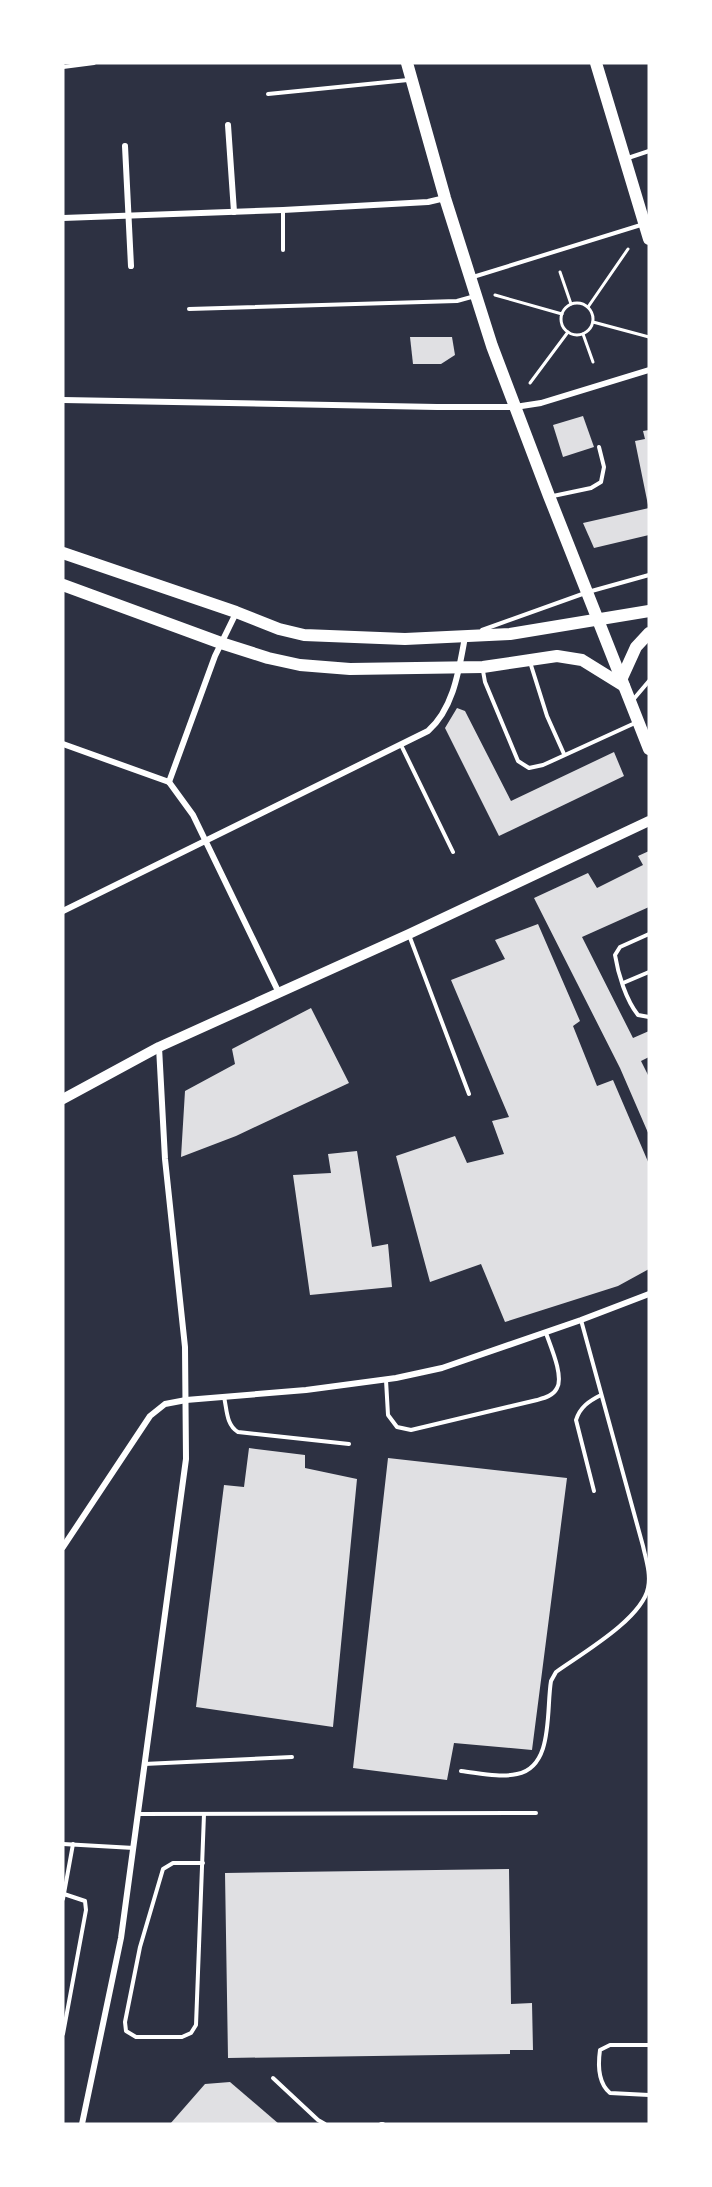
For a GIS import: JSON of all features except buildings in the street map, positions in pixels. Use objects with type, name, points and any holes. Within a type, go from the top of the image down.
[{"type":"main road","points":[[407,63],[470,278],[515,407],[630,703],[642,724],[649,749]]},
{"type":"main road","points":[[596,63],[649,239]]},
{"type":"main road","points":[[63,554],[236,612],[279,629],[304,635],[405,639],[510,634],[649,611]]},
{"type":"main road","points":[[63,585],[221,643],[268,658],[300,665],[351,669],[483,667],[557,656],[582,660],[622,683]]},
{"type":"main road","points":[[622,683],[636,647],[649,633]]},
{"type":"street","points":[[228,125],[234,212]]},
{"type":"street","points":[[125,146],[131,266]]},
{"type":"street","points":[[63,218],[283,210],[428,202],[445,198]]},
{"type":"street","points":[[63,400],[515,407],[541,402],[649,370]]},
{"type":"street","points":[[169,782],[221,643],[236,612]]},
{"type":"street","points":[[63,911],[428,731],[444,711],[459,667],[465,637]]},
{"type":"street","points":[[63,744],[169,782],[193,815],[206,840],[279,994]]},
{"type":"street","points":[[63,1100],[159,1047],[279,994],[649,821]]},
{"type":"street","points":[[82,2124],[121,1938],[186,1459],[185,1347],[165,1159],[159,1047]]},
{"type":"street","points":[[63,1547],[150,1416],[165,1404],[386,1380],[442,1368],[649,1294]]},
{"type":"lane","points":[[63,67],[94,63]]},
{"type":"lane","points":[[268,94],[412,80]]},
{"type":"lane","points":[[624,159],[649,151]]},
{"type":"lane","points":[[283,210],[283,250]]},
{"type":"lane","points":[[470,278],[645,224]]},
{"type":"lane","points":[[189,309],[457,301],[476,296]]},
{"type":"lane","points":[[549,496],[591,488],[601,482],[604,467],[599,447]]},
{"type":"lane","points":[[63,549],[63,554]]},
{"type":"lane","points":[[465,637],[588,592],[649,575]]},
{"type":"lane","points":[[530,660],[547,716],[564,754]]},
{"type":"lane","points":[[483,667],[485,682],[522,766],[535,768],[564,754],[642,724]]},
{"type":"lane","points":[[630,703],[649,681]]},
{"type":"lane","points":[[401,745],[453,852]]},
{"type":"lane","points":[[409,934],[470,1094]]},
{"type":"lane","points":[[649,934],[624,944],[616,951],[616,962],[635,1011],[639,1015],[649,1017]]},
{"type":"lane","points":[[623,983],[649,972]]},
{"type":"lane","points":[[461,1771],[516,1775],[529,1771],[538,1762],[545,1743],[551,1681],[556,1672],[634,1614],[648,1589],[649,1573],[644,1546],[581,1320]]},
{"type":"lane","points":[[386,1380],[388,1415],[397,1427],[411,1430],[537,1400],[550,1396],[557,1389],[559,1382],[558,1371],[545,1332]]},
{"type":"lane","points":[[594,1491],[576,1420],[582,1407],[601,1395]]},
{"type":"lane","points":[[224,1396],[229,1421],[238,1432],[349,1444]]},
{"type":"lane","points":[[144,1764],[292,1757]]},
{"type":"lane","points":[[139,1814],[536,1813]]},
{"type":"lane","points":[[203,1863],[173,1863],[163,1869],[140,1947],[125,2022],[126,2031],[136,2037],[182,2037],[191,2034],[196,2025],[203,1863],[204,1814]]},
{"type":"lane","points":[[63,1844],[135,1848]]},
{"type":"lane","points":[[63,2034],[86,1910],[85,1901],[64,1896],[73,1844]]},
{"type":"lane","points":[[649,2045],[610,2045],[600,2050],[598,2061],[602,2083],[610,2092],[649,2095]]},
{"type":"lane","points":[[273,2078],[325,2124]]},
{"type":"path","points":[[588,307],[627,249]]},
{"type":"path","points":[[560,272],[571,304]]},
{"type":"path","points":[[495,295],[562,314]]},
{"type":"path","points":[[580,303],[588,307],[593,314],[591,327],[584,334],[568,332],[562,324],[562,314],[571,304],[580,303]]},
{"type":"path","points":[[593,322],[649,337]]},
{"type":"path","points":[[530,383],[568,332]]},
{"type":"path","points":[[584,334],[593,362]]}]
